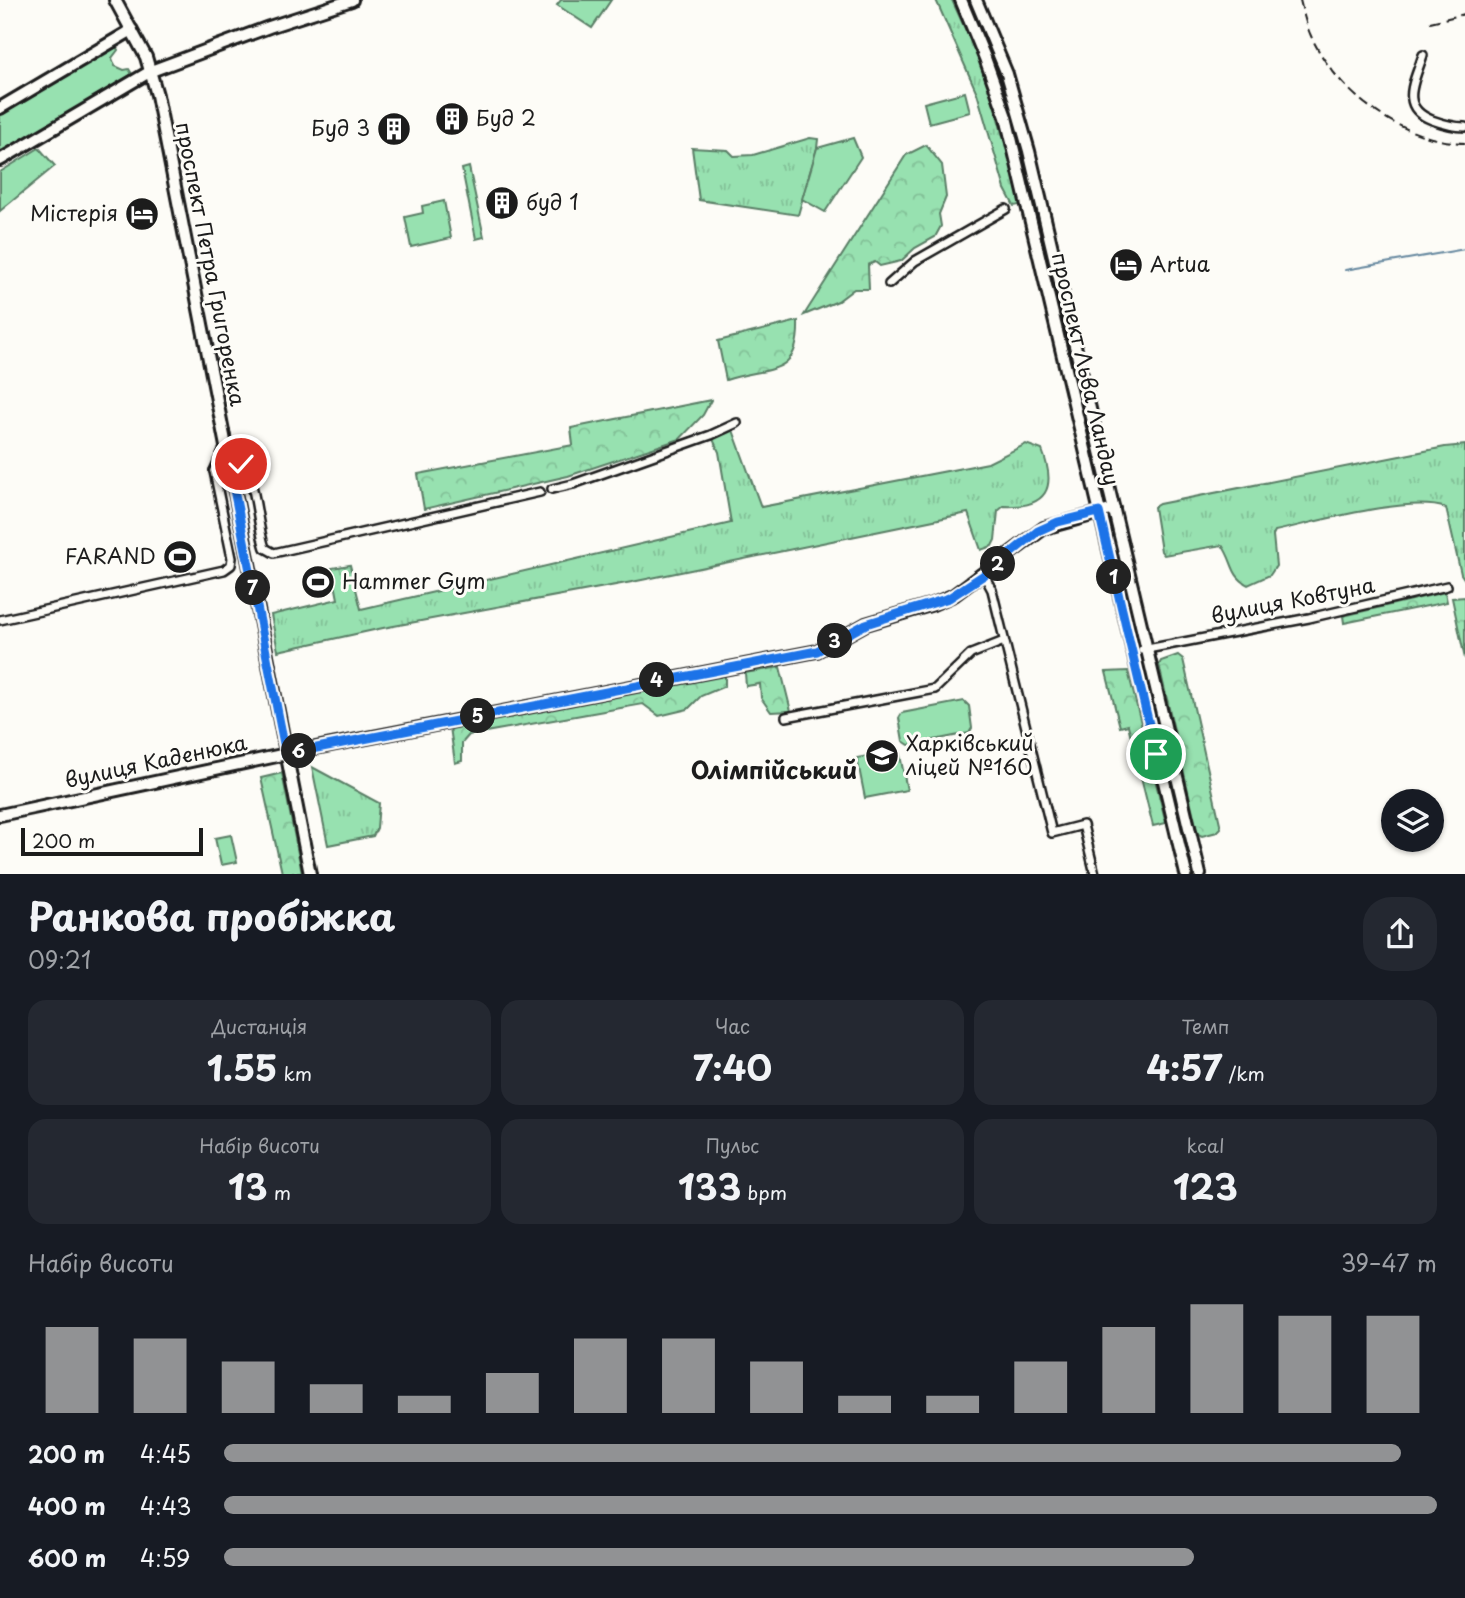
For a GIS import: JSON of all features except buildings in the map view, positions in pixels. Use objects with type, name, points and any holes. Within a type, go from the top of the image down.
[{"type":"main road","name":"проспект Петра Григоренка","points":[[115,0],[151,71],[310,873]]},
{"type":"main road","points":[[0,160],[151,71],[238,38],[352,0]]},
{"type":"main road","name":"проспект Льва Ландау","points":[[961,0],[1004,110],[1131,652],[1186,873]]},
{"type":"main road","name":"проспект Льва Ландау","points":[[976,0],[1018,107],[1200,873]]},
{"type":"main road","points":[[0,108],[132,30]]},
{"type":"main road","points":[[1050,304],[1065,301]]},
{"type":"main road","name":"вулиця Каденюка","points":[[0,815],[286,754],[813,652],[866,624],[949,598],[984,575],[1044,528],[1114,509]]},
{"type":"street","points":[[1423,55],[1412,93],[1414,110],[1441,123],[1465,127]]},
{"type":"street","points":[[889,285],[915,261],[1006,209]]},
{"type":"street","points":[[551,489],[573,484],[711,435],[737,423]]},
{"type":"street","points":[[0,620],[224,570],[231,565],[232,558],[215,471],[226,444],[249,475],[265,548],[274,553],[540,492]]},
{"type":"street","points":[[215,471],[221,465],[244,465]]},
{"type":"street","points":[[984,575],[992,590],[1052,833],[1083,825],[1095,873]]},
{"type":"street","name":"вулиця Ковтуна","points":[[1131,652],[1309,618],[1447,586]]},
{"type":"street","points":[[786,718],[935,689],[971,654],[1004,642]]},
{"type":"green space","points":[[561,0],[611,0],[592,28],[557,5]]},
{"type":"green space","points":[[936,0],[952,0],[986,75],[1020,205],[1014,206],[1005,189],[977,93]]},
{"type":"green space","points":[[965,0],[969,0],[972,6],[993,56],[1012,113],[1008,114]]},
{"type":"green space","points":[[115,45],[118,50],[112,58],[115,66],[129,69],[132,74],[0,154],[0,115]]},
{"type":"green space","points":[[965,92],[970,112],[929,123],[924,103]]},
{"type":"green space","points":[[1013,118],[1056,292],[1052,294],[1010,119]]},
{"type":"green space","points":[[810,138],[818,139],[817,148],[798,215],[699,200],[692,148],[728,150],[734,156],[753,155]]},
{"type":"green space","points":[[853,138],[861,157],[825,212],[802,199],[817,148]]},
{"type":"green space","points":[[926,145],[942,165],[946,197],[939,214],[941,226],[935,237],[915,248],[901,261],[880,266],[875,262],[868,265],[869,289],[854,289],[838,301],[804,315],[906,155]]},
{"type":"green space","points":[[39,148],[55,166],[0,211],[0,172]]},
{"type":"green space","points":[[469,167],[484,237],[476,239],[462,169]]},
{"type":"green space","points":[[444,201],[451,238],[411,247],[405,217],[423,213],[422,206]]},
{"type":"green space","points":[[1060,311],[1101,482],[1105,503],[1057,312]]},
{"type":"green space","points":[[798,321],[797,340],[787,361],[778,367],[726,380],[718,341]]},
{"type":"green space","points":[[711,400],[703,415],[680,439],[568,476],[424,509],[418,474],[573,445],[571,428]]},
{"type":"green space","points":[[733,430],[761,507],[988,463],[1026,444],[1042,450],[1048,485],[1039,499],[1019,506],[1004,506],[998,511],[995,540],[992,546],[981,550],[968,513],[278,651],[271,615],[338,599],[332,568],[350,565],[361,609],[731,523],[719,452],[711,435]]},
{"type":"green space","points":[[1465,445],[1465,580],[1461,574],[1446,508],[1430,505],[1362,511],[1275,531],[1273,535],[1276,566],[1270,575],[1248,585],[1238,577],[1222,545],[1164,555],[1161,551],[1154,507],[1159,504]]},
{"type":"green space","points":[[1445,592],[1447,602],[1344,623],[1343,616]]},
{"type":"green space","points":[[1465,597],[1465,659],[1452,598]]},
{"type":"green space","points":[[1178,655],[1183,659],[1221,828],[1217,832],[1202,836],[1198,834],[1159,665],[1161,661]]},
{"type":"green space","points":[[780,667],[791,711],[771,712],[761,698],[760,684],[746,686],[745,673]]},
{"type":"green space","points":[[1128,671],[1166,823],[1153,826],[1128,725],[1120,727],[1106,672]]},
{"type":"green space","points":[[725,674],[725,686],[701,696],[688,709],[659,716],[643,704],[469,735],[462,743],[462,761],[455,763],[450,727]]},
{"type":"green space","points":[[1145,674],[1190,857],[1187,857],[1142,675]]},
{"type":"green space","points":[[964,701],[969,706],[972,728],[969,733],[909,745],[903,741],[899,718],[902,713]]},
{"type":"green space","points":[[899,750],[907,790],[865,798],[857,758]]},
{"type":"green space","points":[[312,767],[379,803],[377,828],[373,836],[328,845]]},
{"type":"green space","points":[[282,773],[302,873],[282,873],[261,778]]},
{"type":"green space","points":[[231,835],[237,862],[221,865],[215,838]]},
{"type":"waterway","points":[[1345,270],[1465,249]]},
{"type":"railway","points":[[1300,0],[1309,32],[1322,57],[1354,94],[1395,123],[1441,140],[1465,143]]},
{"type":"railway","points":[[1430,22],[1465,14]]},
{"type":"place","name":"Буд 2","points":[[452,119]]},
{"type":"place","name":"Буд 3","points":[[394,129]]},
{"type":"place","name":"буд 1","points":[[502,203]]},
{"type":"place","name":"Містерія","points":[[142,214]]},
{"type":"place","name":"Artua","points":[[1126,265]]},
{"type":"place","name":"FARAND","points":[[180,557]]},
{"type":"place","name":"Hammer Gym","points":[[318,582]]},
{"type":"place","name":"Харківський ліцей №160","points":[[882,756]]},
{"type":"district","name":"Олімпійський","points":[[774,771]]},
{"type":"route","points":[[241,464],[229,464],[286,754],[817,651],[866,624],[949,598],[984,575],[1038,531],[1058,522],[1099,512],[1156,754]]}]
